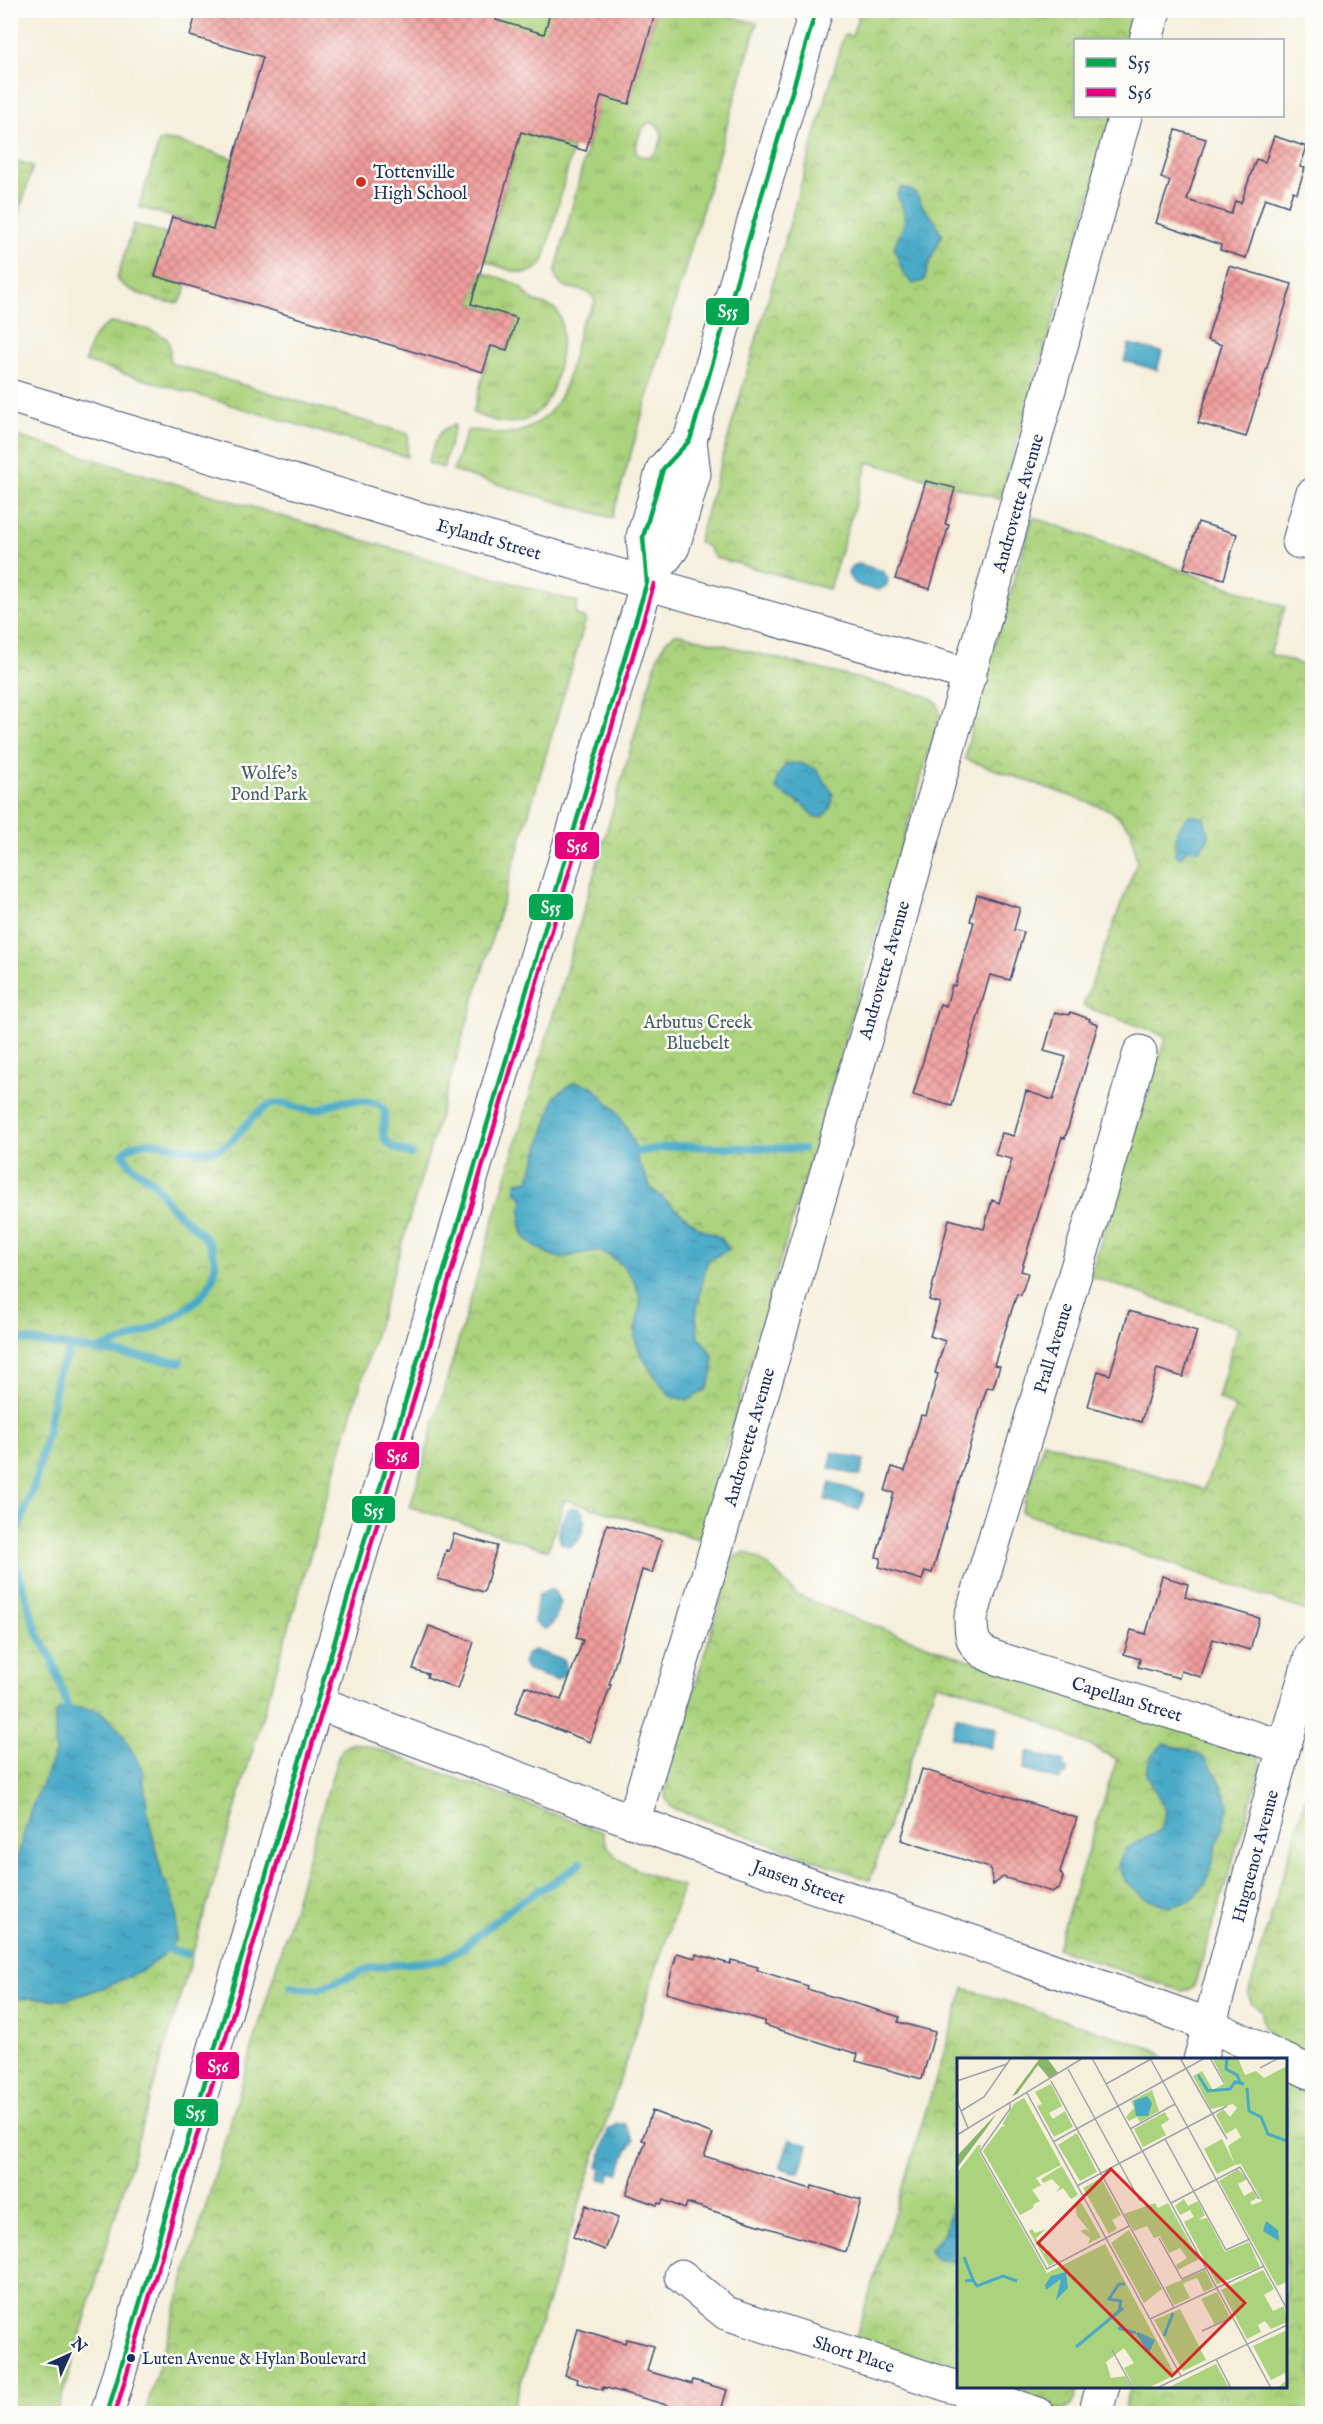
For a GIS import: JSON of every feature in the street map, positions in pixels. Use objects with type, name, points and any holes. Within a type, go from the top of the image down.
[{"type":"street","points":[[107,2414],[647,582],[643,537],[663,469],[690,440],[816,10]]},
{"type":"street","points":[[1146,39],[1154,10]]},
{"type":"street","name":"Androvette Avenue","points":[[633,1822],[723,1525],[970,675],[1125,117]]},
{"type":"street","name":"Eylandt Street","points":[[10,396],[403,514],[970,675]]},
{"type":"street","points":[[1299,542],[1312,495]]},
{"type":"street","name":"Prall Avenue","points":[[974,1644],[971,1617],[1140,1053]]},
{"type":"street","name":"Capellan Street","points":[[974,1644],[984,1653],[996,1658],[1284,1747]]},
{"type":"street","name":"Huguenot Avenue","points":[[1201,2058],[1284,1747],[1312,1653]]},
{"type":"street","name":"Jansen Street","points":[[316,1702],[633,1822],[1030,1964],[1210,2025],[1280,2058]]},
{"type":"street","name":"Jansen Street","points":[[1287,2061],[1312,2073]]},
{"type":"street","name":"Short Place","points":[[681,2276],[726,2313],[957,2388]]},
{"type":"street","name":"Short Place","points":[[958,2388],[1038,2414]]},
{"type":"street","points":[[1095,2414],[1102,2388]]},
{"type":"green space","points":[[498,11],[551,11],[556,52],[496,20]]},
{"type":"green space","points":[[656,11],[708,11],[757,23],[612,518],[453,471],[467,431],[480,430],[506,434],[521,431],[537,423],[549,413],[558,400],[569,371],[581,324],[595,301],[586,292],[561,284],[555,273],[597,110],[593,93],[629,103]],"holes":[[[650,122],[656,125],[662,133],[658,148],[650,157],[640,156],[636,153],[636,149],[641,131]]]},
{"type":"green space","points":[[860,11],[1146,11],[1137,39],[1074,39],[1074,117],[1114,117],[1000,499],[868,462],[829,589],[714,557],[708,547],[698,542],[844,35],[852,36]]},
{"type":"green space","points":[[499,126],[573,148],[545,256],[540,265],[526,273],[510,270],[484,260],[514,157]]},
{"type":"green space","points":[[176,141],[233,158],[213,229],[139,207],[159,142]]},
{"type":"green space","points":[[10,159],[33,166],[11,241]]},
{"type":"green space","points":[[134,224],[167,234],[155,276],[186,285],[185,293],[179,302],[146,296],[121,284],[117,279]]},
{"type":"green space","points":[[480,272],[519,286],[533,300],[555,309],[560,318],[561,351],[551,393],[540,410],[532,417],[522,421],[503,422],[473,413],[491,346],[507,350],[517,318],[471,304]]},
{"type":"green space","points":[[111,323],[140,328],[163,336],[169,344],[170,363],[408,434],[407,457],[85,362],[96,334]]},
{"type":"green space","points":[[455,425],[443,468],[428,463],[440,434]]},
{"type":"green space","name":"Wolfe's Pond Park","points":[[10,434],[345,535],[578,602],[575,614],[586,619],[57,2414],[10,2413]]},
{"type":"green space","points":[[1033,517],[1285,607],[1270,654],[1312,668],[1312,1590],[1307,1611],[1021,1512],[1044,1442],[1204,1489],[1235,1408],[1218,1398],[1238,1327],[1090,1276],[1166,1036],[1083,1006],[1137,862],[1131,829],[1110,810],[965,759],[976,706]]},
{"type":"green space","name":"Arbutus Creek Bluebelt","points":[[675,634],[927,696],[938,704],[940,714],[699,1539],[565,1500],[548,1550],[410,1507],[657,658],[666,641]]},
{"type":"green space","points":[[745,1552],[759,1559],[774,1571],[797,1595],[851,1617],[948,1653],[1242,1746],[1256,1754],[1260,1760],[1261,1769],[1194,1986],[1181,1991],[1057,1948],[1117,1759],[983,1695],[936,1684],[870,1880],[672,1808],[665,1797],[667,1782],[733,1557]]},
{"type":"green space","points":[[354,1743],[366,1745],[603,1832],[606,1844],[623,1862],[647,1874],[683,1887],[511,2413],[145,2413],[336,1763],[344,1748]]},
{"type":"green space","points":[[1312,1776],[1312,2056],[1287,2046],[1271,2036],[1262,2021],[1262,2012],[1251,2002],[1248,1994]]},
{"type":"green space","points":[[964,1988],[1148,2047],[1156,2050],[1164,2058],[957,2058],[957,2376],[855,2340]]},
{"type":"green space","points":[[1287,2085],[1312,2094],[1312,2413],[1123,2413],[1131,2388],[1287,2388]]},
{"type":"green space","points":[[992,2388],[1079,2388],[1072,2403],[1067,2408],[1058,2411]]},
{"type":"water","points":[[902,187],[915,192],[942,235],[924,281],[913,284],[903,273],[894,247],[904,221],[897,194]]},
{"type":"water","points":[[1129,344],[1162,352],[1157,370],[1124,361]]},
{"type":"water","points":[[858,564],[883,571],[888,579],[887,585],[879,590],[856,584],[848,573],[852,566]]},
{"type":"water","points":[[800,763],[816,769],[833,794],[831,807],[823,817],[814,817],[802,804],[776,789],[778,776],[786,764]]},
{"type":"water","points":[[1189,815],[1204,818],[1209,837],[1200,850],[1188,849],[1180,858],[1175,854],[1177,830]]},
{"type":"water","points":[[574,1082],[592,1086],[618,1113],[634,1143],[638,1161],[651,1188],[698,1227],[721,1238],[729,1249],[707,1261],[696,1314],[698,1335],[713,1356],[713,1372],[707,1389],[689,1400],[671,1397],[643,1357],[635,1337],[640,1306],[638,1290],[630,1274],[622,1266],[601,1252],[594,1251],[566,1257],[555,1256],[533,1245],[523,1234],[521,1215],[523,1199],[515,1190],[517,1182],[529,1180],[555,1096]]},
{"type":"water","points":[[833,1452],[864,1460],[860,1476],[829,1468]]},
{"type":"water","points":[[830,1483],[864,1493],[859,1510],[825,1500]]},
{"type":"water","points":[[571,1508],[577,1508],[583,1512],[584,1521],[578,1541],[570,1547],[561,1543],[559,1534],[563,1519]]},
{"type":"water","points":[[549,1589],[554,1591],[561,1602],[554,1622],[544,1629],[534,1622],[538,1596]]},
{"type":"water","points":[[534,1650],[563,1660],[566,1667],[563,1676],[556,1680],[528,1671],[523,1663],[527,1653]]},
{"type":"water","points":[[80,1708],[100,1711],[122,1733],[142,1769],[149,1820],[162,1875],[174,1901],[177,1921],[175,1941],[162,1956],[140,1972],[105,1987],[66,2000],[26,1998],[11,2001],[11,1928],[19,1851],[31,1809],[55,1753],[55,1714],[60,1709]]},
{"type":"water","points":[[957,1716],[997,1728],[991,1748],[951,1737]]},
{"type":"water","points":[[1163,1744],[1183,1748],[1202,1756],[1217,1775],[1229,1805],[1205,1885],[1190,1901],[1169,1907],[1142,1896],[1126,1882],[1118,1865],[1125,1849],[1161,1830],[1166,1811],[1146,1774],[1150,1758]]},
{"type":"water","points":[[1028,1751],[1064,1762],[1063,1767],[1068,1769],[1066,1776],[1061,1775],[1060,1780],[1023,1770]]},
{"type":"water","points":[[618,2124],[625,2124],[634,2141],[627,2150],[618,2174],[610,2172],[609,2181],[600,2179],[603,2169],[598,2167],[608,2130]]},
{"type":"water","points":[[790,2139],[808,2145],[799,2173],[780,2168]]},
{"type":"water","points":[[957,2191],[957,2265],[953,2262],[935,2259],[929,2250],[944,2233]]},
{"type":"building","points":[[197,10],[498,10],[496,20],[544,34],[551,10],[656,10],[629,104],[601,96],[586,151],[521,132],[471,304],[517,318],[507,350],[491,346],[483,372],[155,276],[172,217],[213,229],[263,57],[190,36]]},
{"type":"building","points":[[1176,130],[1206,139],[1187,200],[1231,214],[1235,201],[1241,203],[1256,159],[1265,162],[1274,136],[1307,147],[1300,167],[1305,168],[1297,193],[1293,191],[1288,206],[1265,198],[1246,258],[1220,250],[1221,245],[1156,223],[1170,181],[1161,178]]},
{"type":"building","points":[[1229,266],[1292,284],[1246,437],[1198,423],[1222,345],[1207,340]]},
{"type":"building","points":[[926,481],[955,488],[945,524],[949,525],[930,589],[895,579]]},
{"type":"building","points":[[1198,522],[1237,534],[1224,579],[1184,568]]},
{"type":"building","points":[[977,895],[1020,908],[1014,930],[1024,932],[1010,980],[990,975],[952,1106],[913,1095],[940,1004],[946,1006],[952,985],[955,986],[974,922],[970,921]]},
{"type":"building","points":[[1055,1012],[1069,1015],[1070,1012],[1098,1024],[1065,1138],[1062,1137],[1021,1271],[1028,1273],[1021,1295],[1017,1294],[994,1365],[1000,1366],[993,1388],[987,1387],[932,1573],[925,1571],[922,1580],[879,1567],[881,1558],[876,1557],[894,1493],[885,1491],[892,1467],[905,1471],[921,1415],[926,1416],[938,1374],[935,1373],[945,1341],[930,1336],[940,1303],[929,1300],[949,1219],[984,1229],[992,1200],[999,1203],[1012,1159],[995,1155],[1002,1133],[1014,1136],[1026,1091],[1053,1100],[1066,1057],[1044,1051]]},
{"type":"building","points":[[1129,1311],[1197,1331],[1183,1377],[1157,1369],[1141,1422],[1088,1406],[1098,1371],[1110,1375]]},
{"type":"building","points":[[607,1524],[662,1540],[652,1573],[642,1570],[609,1685],[611,1685],[590,1742],[515,1713],[525,1686],[561,1700],[583,1640],[576,1638]]},
{"type":"building","points":[[454,1534],[497,1546],[484,1592],[438,1579],[446,1550],[449,1551]]},
{"type":"building","points":[[1162,1576],[1188,1584],[1185,1597],[1259,1618],[1250,1650],[1213,1639],[1201,1677],[1181,1671],[1179,1678],[1138,1667],[1140,1659],[1124,1654],[1131,1630],[1146,1634]]},
{"type":"building","points":[[429,1626],[474,1642],[458,1689],[413,1669]]},
{"type":"building","points":[[922,1769],[1077,1818],[1060,1872],[1063,1877],[1060,1887],[1052,1892],[1003,1877],[993,1885],[990,1868],[901,1840]]},
{"type":"building","points":[[677,1953],[695,1958],[696,1954],[730,1964],[731,1960],[758,1967],[757,1970],[808,1986],[807,1989],[900,2017],[898,2022],[935,2032],[922,2079],[856,2061],[858,2054],[764,2025],[765,2021],[666,1993]]},
{"type":"building","points":[[652,2111],[713,2134],[704,2156],[811,2189],[812,2186],[861,2200],[846,2252],[687,2203],[685,2209],[663,2200],[657,2205],[626,2194],[646,2141],[642,2140]]},
{"type":"building","points":[[586,2205],[618,2218],[605,2250],[573,2237]]},
{"type":"building","points":[[578,2329],[625,2343],[626,2339],[654,2346],[647,2371],[692,2384],[693,2380],[727,2390],[720,2414],[664,2414],[667,2405],[603,2387],[603,2390],[577,2383],[578,2379],[565,2375]]},
{"type":"waterway","points":[[94,1351],[152,1329],[173,1317],[192,1304],[207,1289],[214,1272],[213,1253],[205,1238],[168,1203],[155,1184],[126,1159],[123,1153],[133,1146],[156,1143],[208,1151],[226,1144],[238,1135],[258,1113],[270,1105],[282,1104],[313,1110],[338,1102],[356,1101],[371,1102],[381,1106],[385,1116],[383,1128],[385,1140],[394,1148],[411,1154]]},
{"type":"waterway","points":[[636,1152],[674,1146],[802,1149]]},
{"type":"waterway","points":[[10,1338],[180,1362]]},
{"type":"waterway","points":[[12,1545],[34,1486],[48,1430],[57,1376],[71,1348]]},
{"type":"waterway","points":[[10,1543],[37,1633],[51,1656],[68,1709]]},
{"type":"waterway","points":[[291,1986],[307,1989],[321,1988],[373,1967],[443,1960],[464,1947],[511,1908],[581,1863]]},
{"type":"waterway","points":[[168,1949],[187,1954]]},
{"type":"transit line","name":"S55","points":[[107,2414],[647,582],[643,537],[663,469],[690,440],[816,10]]},
{"type":"transit line","name":"S56","points":[[115,2414],[654,584]]},
{"type":"place","name":"Tottenville High School","points":[[361,182]]},
{"type":"place","name":"Luten Avenue & Hylan Boulevard","points":[[131,2358]]}]
